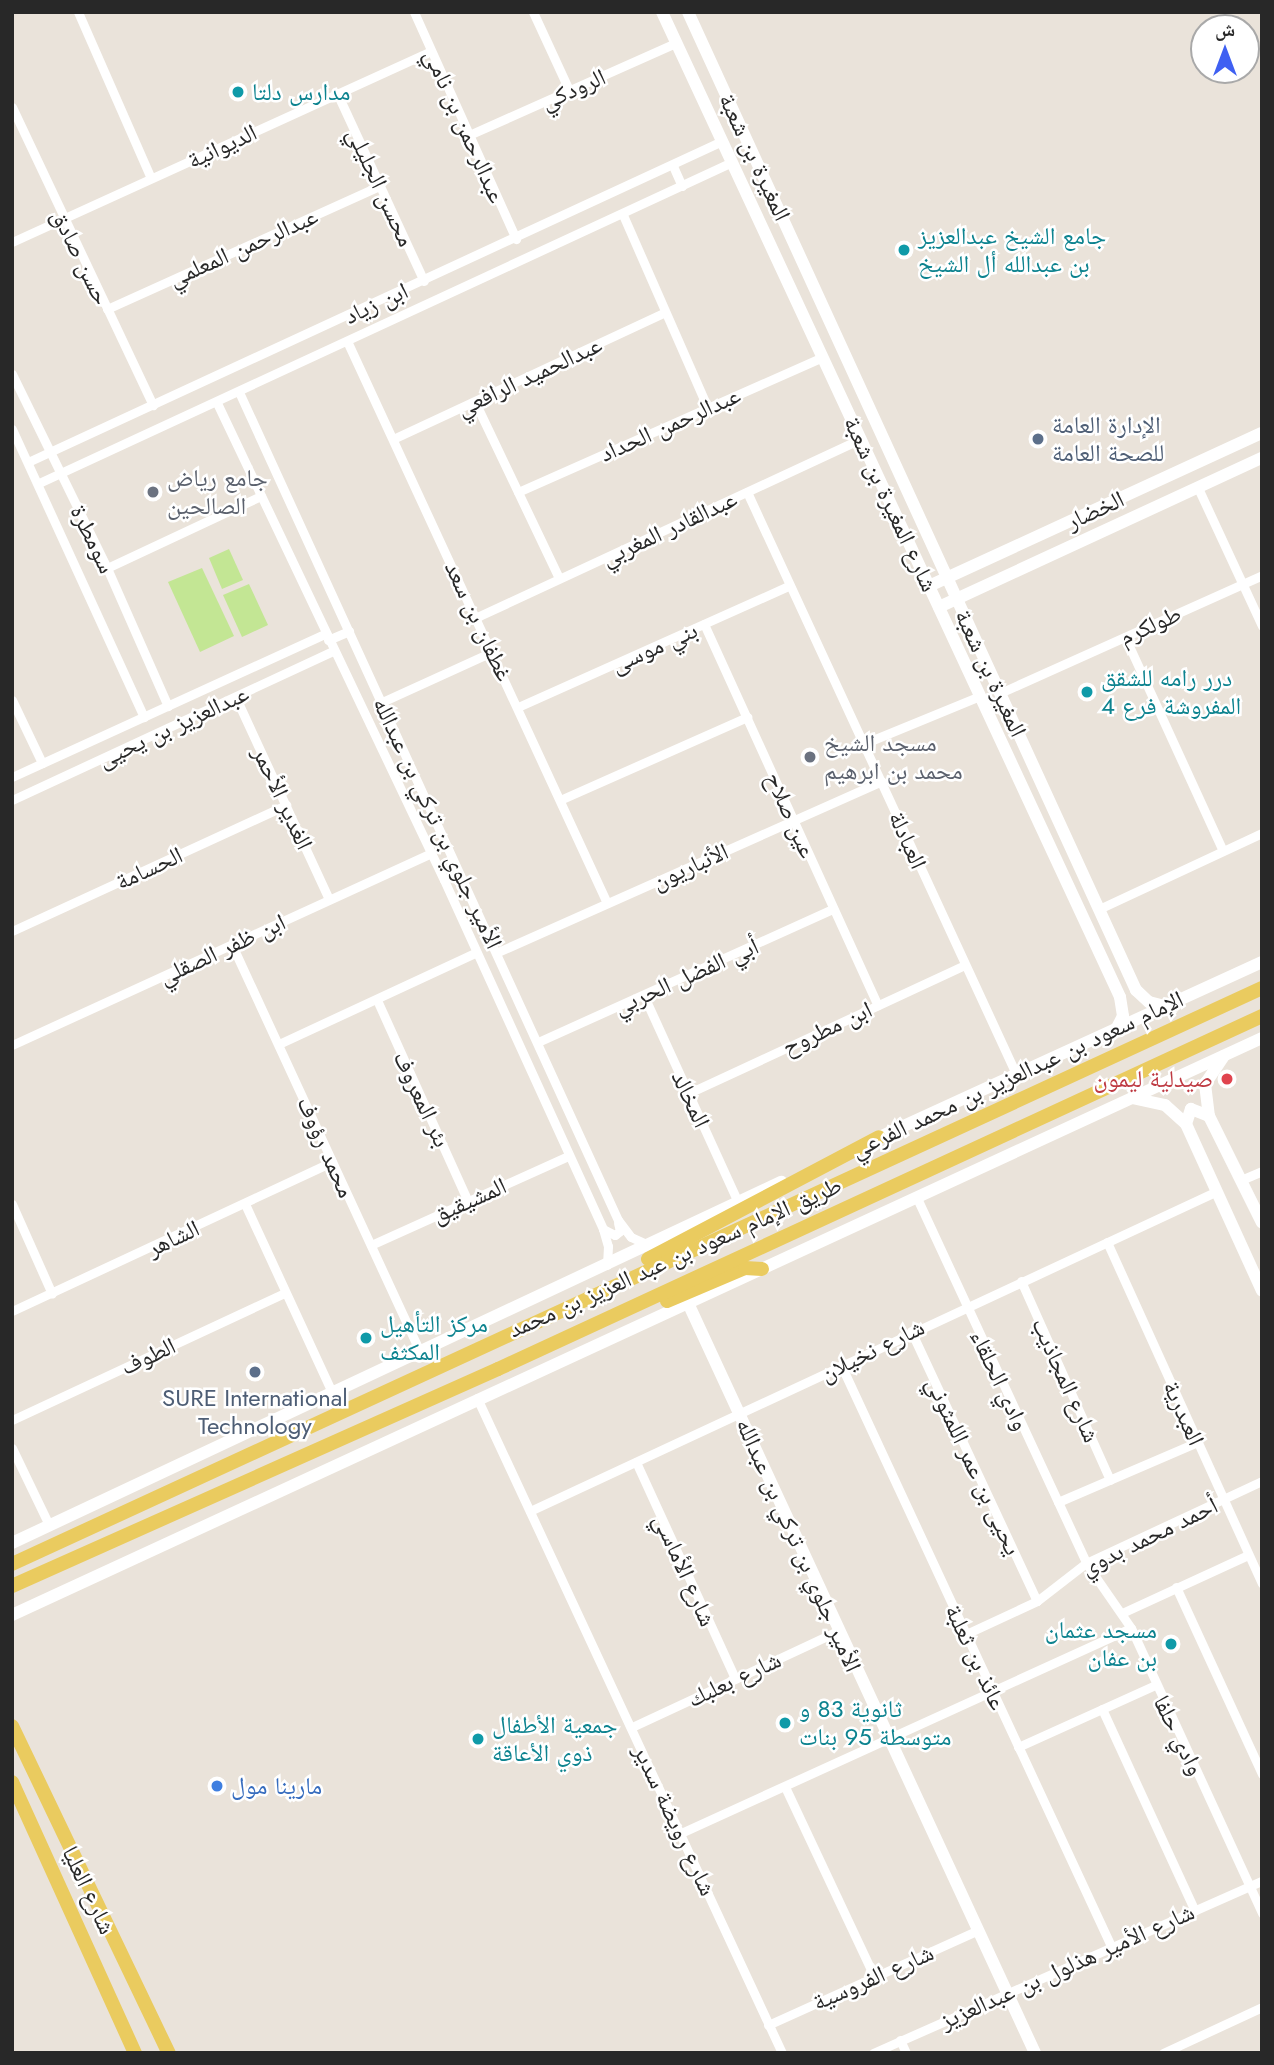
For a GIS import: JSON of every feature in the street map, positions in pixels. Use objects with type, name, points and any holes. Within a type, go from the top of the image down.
[{"type":"main road","name":"طريق الإمام سعود بن عبد العزيز بن محمد","points":[[12,1563],[522,1326],[1262,988]]},
{"type":"main road","name":"طريق الإمام سعود بن عبد العزيز بن محمد","points":[[12,1586],[606,1319],[1262,1016]]},
{"type":"main road","points":[[522,1326],[879,1138]]},
{"type":"main road","points":[[606,1319],[630,1317],[745,1268],[762,1269]]},
{"type":"main road","name":"شارع العليا","points":[[12,1726],[165,2050]]},
{"type":"main road","name":"شارع العليا","points":[[12,1782],[135,2053]]},
{"type":"street","points":[[78,12],[150,178]]},
{"type":"street","name":"عبدالرحمن بن نامي","points":[[414,12],[516,239]]},
{"type":"street","points":[[533,12],[569,90]]},
{"type":"street","name":"شارع المغيرة بن شعبة","points":[[662,12],[1120,997]]},
{"type":"street","name":"المغيرة بن شعبة","points":[[688,12],[1136,990]]},
{"type":"street","name":"الرودكي","points":[[469,135],[676,43]]},
{"type":"street","name":"الديوانية","points":[[12,242],[431,51]]},
{"type":"street","name":"محسن الجليلي","points":[[337,93],[424,281]]},
{"type":"street","name":"حسن صادق","points":[[12,107],[62,219],[153,405]]},
{"type":"street","name":"ابن زياد","points":[[28,463],[49,451],[516,239],[722,141]]},
{"type":"street","name":"ابن زياد","points":[[39,483],[623,215],[732,162]]},
{"type":"street","points":[[673,166],[682,186]]},
{"type":"street","name":"عبدالرحمن المعلمي","points":[[107,309],[379,186]]},
{"type":"street","points":[[623,215],[707,406]]},
{"type":"street","name":"عبدالحميد الرافعي","points":[[393,439],[665,312]]},
{"type":"street","name":"غطفان بن سعد","points":[[347,341],[494,651],[607,903]]},
{"type":"street","name":"عبدالرحمن الحداد","points":[[517,492],[822,357]]},
{"type":"street","name":"سومطرة","points":[[12,374],[107,568],[168,706]]},
{"type":"street","name":"الأمير جلوي بن تركي بن عبدالله","points":[[239,392],[459,874],[498,952],[618,1220],[631,1237],[646,1244]]},
{"type":"street","name":"الأمير جلوي بن تركي بن عبدالله","points":[[216,402],[444,880],[603,1229],[608,1246],[607,1265]]},
{"type":"street","points":[[475,402],[559,578]]},
{"type":"street","name":"سومطرة","points":[[12,429],[144,717]]},
{"type":"street","name":"الخضار","points":[[929,586],[1262,433]]},
{"type":"street","name":"عبدالقادر المغربي","points":[[477,617],[861,439]]},
{"type":"street","name":"الخضار","points":[[939,607],[1262,458]]},
{"type":"street","points":[[1198,488],[1262,626]]},
{"type":"street","name":"العبادلة","points":[[747,492],[1016,1074]]},
{"type":"street","points":[[107,568],[261,496]]},
{"type":"street","name":"طولكرم","points":[[1000,693],[1262,575]]},
{"type":"street","name":"بني موسى","points":[[518,707],[789,586]]},
{"type":"street","name":"عين صلاح","points":[[704,624],[878,1005]]},
{"type":"street","name":"عبدالعزيز بن يحيى","points":[[12,777],[326,637],[349,631]]},
{"type":"street","points":[[1125,637],[1223,851]]},
{"type":"street","name":"عبدالعزيز بن يحيى","points":[[12,800],[334,651]]},
{"type":"street","points":[[382,702],[494,651]]},
{"type":"street","points":[[863,744],[980,696]]},
{"type":"street","name":"الغدير الأحمر","points":[[236,698],[330,899]]},
{"type":"street","points":[[12,700],[42,763]]},
{"type":"street","points":[[559,800],[747,717]]},
{"type":"street","name":"الأنباريون","points":[[498,952],[882,781]]},
{"type":"street","name":"الحسامة","points":[[12,931],[286,805]]},
{"type":"street","points":[[1099,909],[1262,833]]},
{"type":"street","name":"ابن ظفر الصقلي","points":[[12,1045],[431,853]]},
{"type":"street","points":[[444,880],[459,874]]},
{"type":"street","points":[[450,895],[466,888]]},
{"type":"street","name":"أبي الفضل الحربي","points":[[538,1042],[833,909]]},
{"type":"street","name":"محمد رؤوف","points":[[232,945],[281,1043],[332,1162],[419,1349]]},
{"type":"street","points":[[281,1043],[475,953]]},
{"type":"street","name":"الإمام سعود بن عبدالعزيز بن محمد الفرعي","points":[[12,1543],[419,1349],[1262,962]]},
{"type":"street","name":"ابن مطروح","points":[[689,1093],[965,965]]},
{"type":"street","points":[[1117,1028],[1123,1016],[1120,997],[1132,997],[1136,990],[1149,1002],[1164,1006]]},
{"type":"street","name":"المخالد","points":[[644,996],[738,1202]]},
{"type":"street","name":"بئر المعروف","points":[[377,1000],[467,1199]]},
{"type":"street","points":[[14,1612],[1262,1038]]},
{"type":"street","points":[[1226,1054],[1205,1084],[1209,1116],[1262,1223]]},
{"type":"street","points":[[1128,1098],[1165,1105],[1186,1124],[1262,1291]]},
{"type":"street","points":[[1186,1124],[1191,1109],[1209,1116]]},
{"type":"street","name":"المشيقيق","points":[[371,1245],[467,1199],[568,1156]]},
{"type":"street","name":"الشاهر","points":[[12,1311],[245,1205],[332,1162]]},
{"type":"street","points":[[1241,1180],[1262,1171]]},
{"type":"street","name":"شارع نخيلان","points":[[530,1511],[911,1331],[1215,1192]]},
{"type":"street","name":"وادي الحلقاء","points":[[916,1196],[1086,1563]]},
{"type":"street","points":[[12,1204],[52,1294]]},
{"type":"street","points":[[245,1205],[331,1390]]},
{"type":"street","points":[[603,1229],[609,1235],[618,1233],[618,1220]]},
{"type":"street","name":"العبدرية","points":[[1107,1242],[1262,1584]]},
{"type":"street","name":"شارع المجاذيب","points":[[1021,1281],[1110,1480]]},
{"type":"street","name":"الطوف","points":[[12,1420],[284,1293]]},
{"type":"street","name":"الأمير جلوي بن تركي بن عبدالله","points":[[688,1303],[836,1632],[1035,2053]]},
{"type":"street","name":"يحيى بن عمر اللمثوني","points":[[911,1331],[1037,1601]]},
{"type":"street","name":"عائذ بن ثعلبة","points":[[841,1366],[1112,1948]]},
{"type":"street","name":"شارع رويضة سدير","points":[[477,1398],[782,2053]]},
{"type":"street","points":[[1059,1502],[1196,1442]]},
{"type":"street","points":[[12,1448],[49,1525]]},
{"type":"street","name":"شارع الأماسي","points":[[636,1462],[735,1678]]},
{"type":"street","name":"أحمد محمد بدوي","points":[[966,1634],[1037,1601],[1086,1563],[1262,1481]]},
{"type":"street","points":[[1122,1613],[1248,1555]]},
{"type":"street","name":"وادي حلفا","points":[[1086,1563],[1130,1628],[1262,1913]]},
{"type":"street","points":[[1176,1587],[1262,1774]]},
{"type":"street","points":[[681,1833],[786,1789],[888,1738],[1130,1628]]},
{"type":"street","name":"شارع بعلبك","points":[[632,1727],[836,1632]]},
{"type":"street","points":[[1018,1747],[1155,1685]]},
{"type":"street","points":[[1102,1709],[1195,1911]]},
{"type":"street","points":[[786,1789],[874,1976]]},
{"type":"street","name":"شارع الأمير هذلول بن عبدالعزيز","points":[[873,2053],[1262,1881]]},
{"type":"street","name":"شارع الفروسية","points":[[768,2025],[978,1930]]},
{"type":"street","points":[[1163,2053],[1262,2007]]},
{"type":"street","points":[[900,2040],[906,2053]]},
{"type":"green space","points":[[229,549],[243,580],[222,589],[209,558]]},
{"type":"green space","points":[[202,568],[234,636],[200,652],[168,582]]},
{"type":"green space","points":[[249,584],[268,625],[242,637],[223,595]]},
{"type":"place","name":"مدارس دلتا","points":[[238,92]]},
{"type":"place","name":"جامع الشيخ عبدالعزيز بن عبدالله أل الشيخ","points":[[904,250]]},
{"type":"place","name":"الإدارة العامة للصحة العامة","points":[[1038,439]]},
{"type":"place","name":"جامع رياض الصالحين","points":[[153,492]]},
{"type":"place","name":"درر رامه للشقق المفروشة فرع 4","points":[[1087,692]]},
{"type":"place","name":"مسجد الشيخ محمد بن ابرهيم","points":[[810,757]]},
{"type":"place","name":"صيدلية ليمون","points":[[1227,1079]]},
{"type":"place","name":"مركز التأهيل المكثف","points":[[366,1338]]},
{"type":"place","name":"SURE International Technology","points":[[255,1372]]},
{"type":"place","name":"مسجد عثمان بن عفان","points":[[1171,1644]]},
{"type":"place","name":"ثانوية 83 و متوسطة 95 بنات","points":[[785,1723]]},
{"type":"place","name":"جمعية الأطفال ذوي الأعاقة","points":[[478,1739]]},
{"type":"place","name":"مارينا مول","points":[[217,1786]]}]
